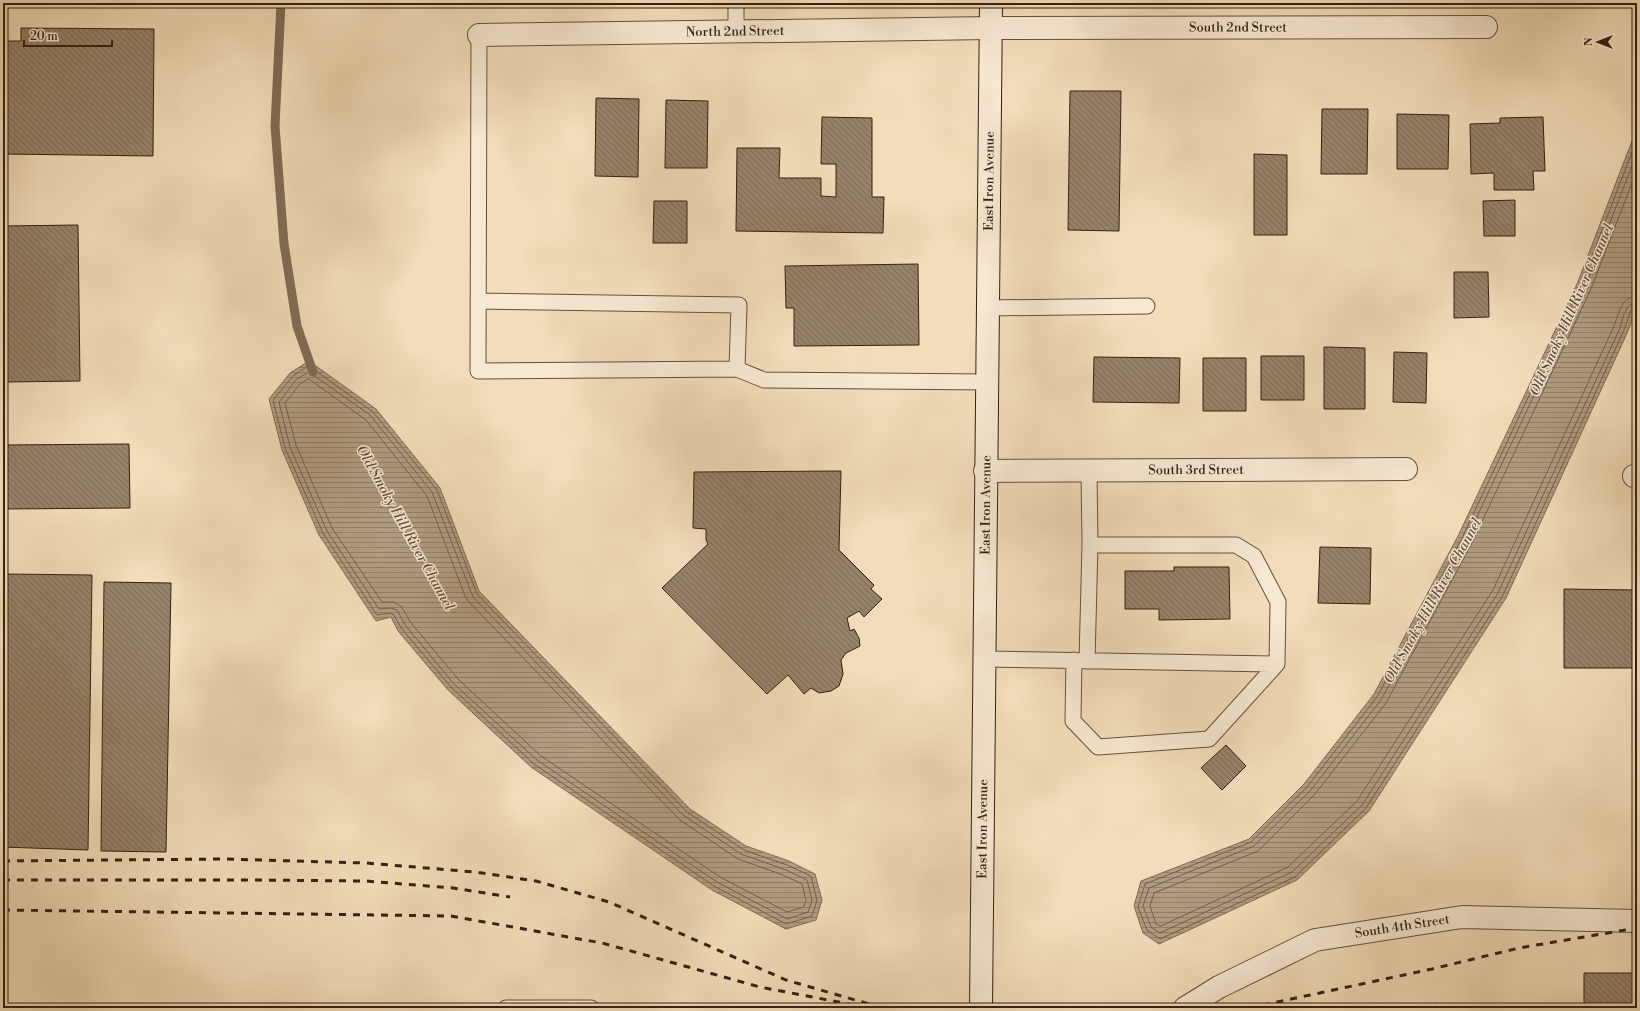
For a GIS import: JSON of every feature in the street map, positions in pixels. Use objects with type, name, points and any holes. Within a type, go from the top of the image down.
[{"type":"street","name":"East Iron Avenue","points":[[981,1008],[986,382],[991,3]]},
{"type":"street","name":"South 2nd Street","points":[[991,28],[1486,27]]},
{"type":"street","name":"North 2nd Street","points":[[480,35],[991,28]]},
{"type":"street","name":"South 3rd Street","points":[[986,471],[1406,469]]},
{"type":"street","name":"South 4th Street","points":[[1185,1008],[1219,987],[1316,940],[1462,917],[1637,921]]},
{"type":"lane","points":[[736,3],[736,31]]},
{"type":"lane","points":[[480,35],[478,371],[737,369],[764,380],[986,382]]},
{"type":"lane","points":[[478,301],[738,305],[737,369]]},
{"type":"lane","points":[[987,308],[1147,306]]},
{"type":"lane","points":[[1089,471],[1090,545],[1073,721],[1098,747],[1209,739],[1277,664],[1278,602],[1254,556],[1236,545],[1090,545]]},
{"type":"lane","points":[[984,659],[1277,664]]},
{"type":"lane","points":[[506,1008],[591,1008]]},
{"type":"water","points":[[1637,128],[1637,307],[1628,331],[1506,598],[1369,811],[1297,880],[1159,944],[1143,933],[1134,906],[1141,881],[1249,839],[1304,784],[1374,694],[1458,536],[1577,284]]},
{"type":"water","points":[[309,361],[376,409],[440,488],[479,591],[690,809],[746,846],[789,861],[815,874],[822,900],[816,920],[786,929],[712,890],[531,767],[448,690],[398,631],[391,617],[376,621],[319,535],[282,450],[269,399],[290,373]]},
{"type":"building","points":[[21,28],[154,29],[153,156],[3,154],[3,41],[21,41]]},
{"type":"building","points":[[1070,91],[1121,91],[1119,231],[1068,230]]},
{"type":"building","points":[[596,98],[639,99],[638,177],[595,176]]},
{"type":"building","points":[[666,100],[708,101],[707,168],[665,168]]},
{"type":"building","points":[[1322,109],[1368,109],[1367,174],[1321,174]]},
{"type":"building","points":[[1397,114],[1449,115],[1448,169],[1397,169]]},
{"type":"building","points":[[822,117],[872,118],[872,197],[884,197],[883,233],[736,231],[737,148],[780,148],[779,178],[821,178],[821,196],[836,197],[836,164],[821,164]]},
{"type":"building","points":[[1543,117],[1545,171],[1533,171],[1534,190],[1494,190],[1494,173],[1471,174],[1470,124],[1500,123],[1500,118]]},
{"type":"building","points":[[1254,154],[1287,155],[1287,235],[1254,235]]},
{"type":"building","points":[[1515,200],[1515,236],[1484,236],[1483,201]]},
{"type":"building","points":[[654,201],[687,201],[687,243],[653,243]]},
{"type":"building","points":[[78,225],[80,381],[7,382],[7,393],[3,393],[3,226]]},
{"type":"building","points":[[918,264],[919,345],[794,346],[794,308],[786,308],[785,266]]},
{"type":"building","points":[[1454,272],[1488,272],[1489,317],[1454,318]]},
{"type":"building","points":[[1324,347],[1365,348],[1365,409],[1324,409]]},
{"type":"building","points":[[1394,352],[1427,353],[1426,403],[1393,402]]},
{"type":"building","points":[[1261,356],[1304,356],[1304,400],[1261,400]]},
{"type":"building","points":[[1094,357],[1180,358],[1179,403],[1093,402]]},
{"type":"building","points":[[1203,358],[1246,358],[1246,411],[1203,411]]},
{"type":"building","points":[[129,444],[130,508],[3,509],[3,445]]},
{"type":"building","points":[[841,471],[839,550],[874,585],[871,589],[882,599],[864,617],[859,611],[847,618],[850,631],[854,629],[859,638],[860,646],[846,653],[841,660],[843,674],[839,686],[831,691],[819,693],[811,688],[804,694],[788,675],[767,694],[662,588],[708,544],[706,540],[706,529],[693,528],[694,472]]},
{"type":"building","points":[[1320,547],[1371,548],[1370,604],[1318,603]]},
{"type":"building","points":[[1174,567],[1229,567],[1230,619],[1159,620],[1159,609],[1125,609],[1125,571],[1174,571]]},
{"type":"building","points":[[3,574],[92,575],[88,850],[3,847]]},
{"type":"building","points":[[104,582],[171,583],[166,852],[101,851]]},
{"type":"building","points":[[1564,589],[1637,590],[1637,668],[1564,668]]},
{"type":"building","points":[[1226,745],[1246,766],[1222,790],[1201,768]]},
{"type":"building","points":[[1584,973],[1637,973],[1637,1008],[1584,1008]]},
{"type":"building","points":[[1437,1003],[1437,1008],[1410,1008]]},
{"type":"waterway","name":"Old Smoky Hill River Channel","points":[[281,3],[275,126],[284,244],[297,326],[313,372]]},
{"type":"railway","points":[[3,861],[226,859],[366,863],[475,872],[536,881],[609,902],[786,980],[883,1008]]},
{"type":"railway","points":[[3,880],[366,881],[453,888],[510,897]]},
{"type":"railway","points":[[3,910],[451,916],[602,943],[760,987],[849,1004]]},
{"type":"railway","points":[[1249,1008],[1432,969],[1519,948],[1637,928]]}]
